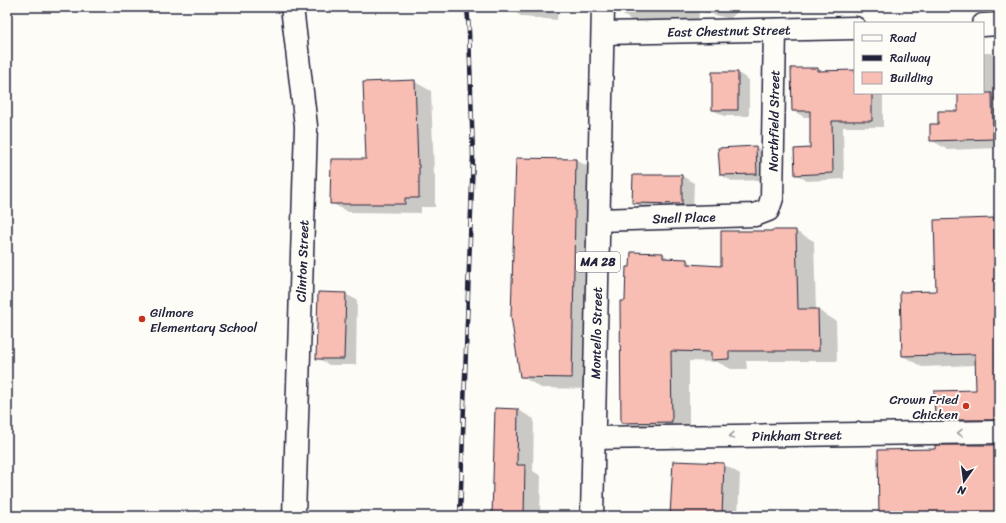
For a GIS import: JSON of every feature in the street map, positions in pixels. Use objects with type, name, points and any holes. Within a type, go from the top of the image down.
[{"type":"street","name":"Clinton Street","points":[[292,7],[306,126],[294,516]]},
{"type":"street","name":"Montello Street","points":[[592,516],[603,7]]},
{"type":"street","points":[[984,25],[999,24]]},
{"type":"street","name":"East Chestnut Street","points":[[603,33],[854,28]]},
{"type":"street","name":"Northfield Street","points":[[768,210],[772,198],[775,30]]},
{"type":"street","name":"Snell Place","points":[[598,220],[755,215],[768,210]]},
{"type":"street","name":"Pinkham Street","points":[[594,438],[999,432]]},
{"type":"building","points":[[791,68],[818,68],[818,71],[854,70],[854,94],[872,94],[872,121],[832,121],[833,173],[795,175],[794,149],[810,148],[810,111],[792,111]]},
{"type":"building","points":[[712,72],[738,72],[738,110],[712,110]]},
{"type":"building","points":[[415,80],[419,198],[405,198],[405,204],[330,204],[331,159],[366,159],[363,82]]},
{"type":"building","points":[[992,93],[993,139],[930,141],[930,124],[938,124],[938,111],[958,111],[958,94]]},
{"type":"building","points":[[756,146],[757,174],[720,175],[718,148]]},
{"type":"building","points":[[516,158],[576,159],[572,378],[520,377],[511,316]]},
{"type":"building","points":[[633,175],[682,175],[682,204],[632,203]]},
{"type":"building","points":[[994,218],[998,354],[996,354],[998,418],[996,418],[996,420],[935,420],[934,391],[976,390],[975,354],[902,356],[900,292],[936,291],[934,220]]},
{"type":"building","points":[[796,230],[798,309],[818,309],[819,351],[729,351],[729,359],[711,360],[711,352],[671,351],[672,422],[621,423],[620,301],[625,301],[626,267],[630,267],[631,252],[663,253],[663,258],[687,259],[687,264],[721,266],[721,231]]},
{"type":"building","points":[[318,292],[346,293],[344,359],[316,359]]},
{"type":"building","points":[[495,408],[518,409],[517,465],[525,465],[524,516],[492,516]]},
{"type":"building","points":[[935,445],[996,445],[998,516],[879,516],[878,450],[935,449]]},
{"type":"building","points":[[673,461],[724,463],[722,516],[670,516]]},
{"type":"railway","points":[[460,516],[473,156],[467,7]]},
{"type":"place","name":"Gilmore Elementary School","points":[[142,319]]},
{"type":"place","name":"Crown Fried Chicken","points":[[966,406]]}]
